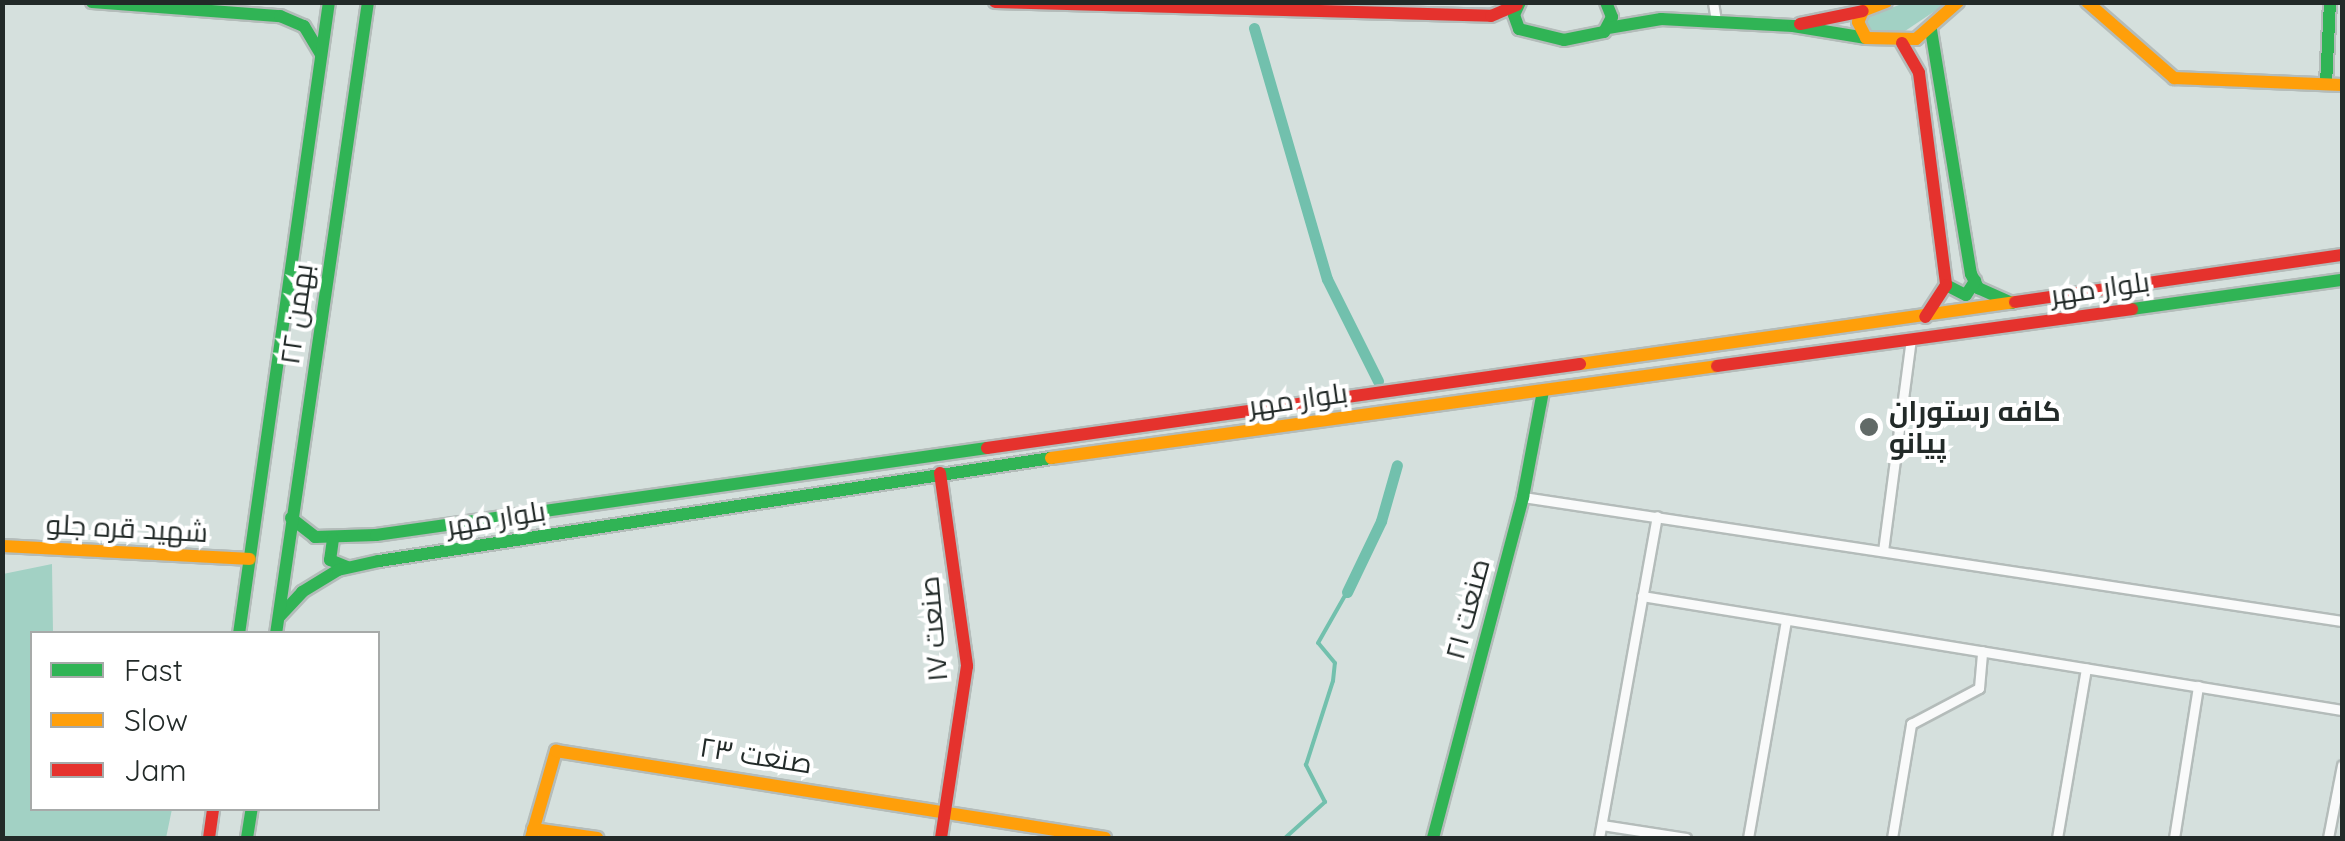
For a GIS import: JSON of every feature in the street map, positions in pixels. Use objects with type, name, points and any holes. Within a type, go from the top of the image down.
[{"type":"main road","points":[[92,2],[250,7],[304,26],[323,57]]},
{"type":"main road","name":"۲۲ بهمن","points":[[239,631],[329,2]]},
{"type":"main road","name":"۲۲ بهمن","points":[[276,631],[368,2]]},
{"type":"main road","points":[[995,2],[1490,16],[1516,25],[1528,35],[1564,40],[1639,18]]},
{"type":"main road","points":[[1792,26],[1863,11],[1886,2]]},
{"type":"main road","points":[[1608,28],[1608,5],[1639,18],[1792,26],[1902,44],[1931,30],[1958,2]]},
{"type":"main road","points":[[2088,2],[2174,78],[2342,84]]},
{"type":"main road","points":[[2326,84],[2330,2]]},
{"type":"main road","points":[[1490,16],[1518,4],[1516,25]]},
{"type":"main road","points":[[1863,11],[1858,22],[1866,38]]},
{"type":"main road","points":[[1931,30],[1974,282],[1966,295],[1946,285]]},
{"type":"main road","points":[[1902,44],[1920,73],[1946,285],[1940,304],[1922,320]]},
{"type":"main road","name":"بلوار مهر","points":[[333,539],[1922,320],[2342,255]]},
{"type":"main road","points":[[2187,278],[2190,301]]},
{"type":"main road","name":"بلوار مهر","points":[[278,618],[302,592],[347,567],[940,473],[2342,280]]},
{"type":"main road","points":[[1974,282],[2014,304]]},
{"type":"main road","name":"صنعت ۲۱","points":[[1433,838],[1523,497],[1543,391]]},
{"type":"main road","points":[[1348,397],[1349,417]]},
{"type":"main road","name":"صنعت ۱۷","points":[[940,473],[968,666],[942,838]]},
{"type":"main road","points":[[291,518],[315,537],[333,539],[330,560],[347,567]]},
{"type":"main road","name":"شهید قره جلو","points":[[2,546],[250,559]]},
{"type":"main road","name":"صنعت ۲۳","points":[[532,834],[556,751],[948,810],[1105,838]]},
{"type":"main road","points":[[209,838],[213,811]]},
{"type":"main road","points":[[247,838],[252,811]]},
{"type":"main road","points":[[1012,838],[1016,822]]},
{"type":"main road","points":[[532,834],[598,838]]},
{"type":"street","points":[[1714,2],[1716,22]]},
{"type":"street","points":[[1883,551],[1911,339]]},
{"type":"street","points":[[1523,497],[2342,621]]},
{"type":"street","points":[[1600,838],[1656,516]]},
{"type":"street","points":[[1642,596],[2342,710]]},
{"type":"street","points":[[1748,838],[1786,620]]},
{"type":"street","points":[[1892,838],[1911,724],[1979,688],[1982,650]]},
{"type":"street","points":[[2057,838],[2086,668]]},
{"type":"street","points":[[2174,838],[2198,686]]},
{"type":"street","points":[[2328,838],[2342,766]]},
{"type":"street","points":[[1602,825],[1686,838]]},
{"type":"green space","points":[[1905,3],[1947,3],[1899,35],[1873,35],[1863,27],[1867,16]]},
{"type":"green space","points":[[52,564],[53,631],[30,631],[30,811],[172,811],[166,838],[3,838],[3,574]]},
{"type":"waterway","points":[[1254,28],[1327,279],[1378,381]]},
{"type":"waterway","points":[[1347,592],[1381,521],[1397,465]]},
{"type":"waterway","points":[[1285,838],[1325,802],[1306,765],[1335,663],[1318,643],[1347,592]]},
{"type":"traffic: fast","points":[[92,2],[280,16],[304,26],[321,54]]},
{"type":"traffic: fast","points":[[239,631],[329,2]]},
{"type":"traffic: fast","points":[[276,631],[368,2]]},
{"type":"traffic: fast","points":[[1520,2],[1514,15],[1519,29],[1564,40],[1604,32],[1612,17],[1606,2]]},
{"type":"traffic: fast","points":[[2326,84],[2330,2]]},
{"type":"traffic: fast","points":[[1608,28],[1661,19],[1793,26],[1866,38]]},
{"type":"traffic: fast","points":[[1931,30],[1971,274],[1978,288],[2012,303]]},
{"type":"traffic: fast","points":[[2132,309],[2342,280]]},
{"type":"traffic: fast","points":[[1946,285],[1966,295],[1975,281]]},
{"type":"traffic: fast","points":[[1433,838],[1523,497],[1543,391]]},
{"type":"traffic: fast","points":[[291,518],[315,537],[376,535],[987,448]]},
{"type":"traffic: fast","points":[[280,616],[302,592],[338,570],[379,561],[1051,458]]},
{"type":"traffic: fast","points":[[333,539],[330,560],[347,567]]},
{"type":"traffic: fast","points":[[247,838],[252,811]]},
{"type":"traffic: slow","points":[[1886,2],[1863,11],[1858,22],[1866,38],[1916,39],[1958,2]]},
{"type":"traffic: slow","points":[[2087,2],[2174,78],[2342,85]]},
{"type":"traffic: slow","points":[[1580,364],[2015,302]]},
{"type":"traffic: slow","points":[[1051,458],[1717,366]]},
{"type":"traffic: slow","points":[[2,546],[250,559]]},
{"type":"traffic: slow","points":[[531,838],[556,751],[1105,838]]},
{"type":"traffic: slow","points":[[533,829],[597,838]]},
{"type":"traffic: jam","points":[[995,2],[1491,16],[1517,5]]},
{"type":"traffic: jam","points":[[1800,24],[1863,11]]},
{"type":"traffic: jam","points":[[1902,43],[1919,73],[1946,285],[1925,317]]},
{"type":"traffic: jam","points":[[2015,302],[2342,255]]},
{"type":"traffic: jam","points":[[1717,366],[2132,309]]},
{"type":"traffic: jam","points":[[987,448],[1580,364]]},
{"type":"traffic: jam","points":[[940,473],[967,666],[941,838]]},
{"type":"traffic: jam","points":[[209,838],[213,811]]},
{"type":"place","name":"كافه رستوران پيانو","points":[[1869,427]]}]
